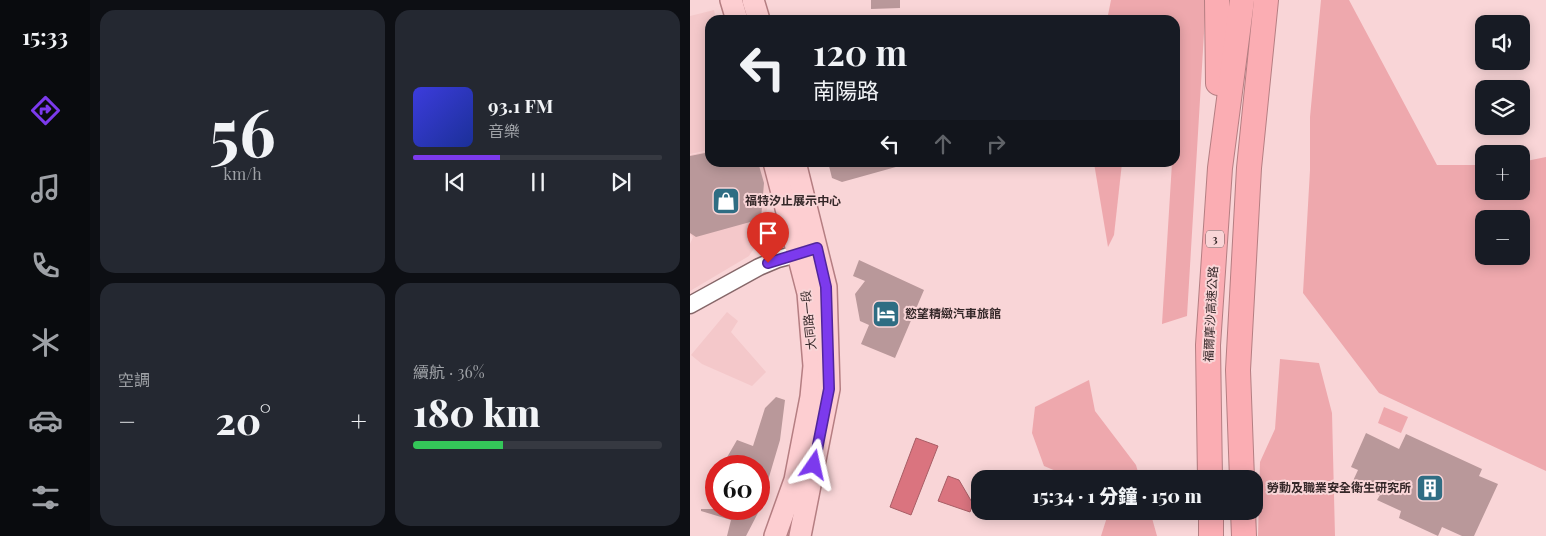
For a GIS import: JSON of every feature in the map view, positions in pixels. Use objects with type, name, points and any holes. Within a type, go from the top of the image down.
[{"type":"highway","points":[[1217,0],[1220,168]]},
{"type":"highway","name":"福爾摩沙高速公路","points":[[1210,470],[1208,345],[1220,168],[1242,0]]},
{"type":"highway","points":[[1242,470],[1238,370],[1249,168],[1266,0]]},
{"type":"highway","points":[[1211,520],[1211,536]]},
{"type":"highway","points":[[1243,520],[1244,536]]},
{"type":"main road","points":[[731,0],[736,15]]},
{"type":"main road","points":[[753,0],[758,15]]},
{"type":"main road","name":"大同路一段","points":[[775,167],[796,255],[808,293],[814,366],[811,397],[795,480],[775,536]]},
{"type":"main road","name":"大同路一段","points":[[796,167],[826,287],[829,389],[800,536]]},
{"type":"street","points":[[690,305],[759,267],[778,259],[817,248]]},
{"type":"shaded area","points":[[1111,0],[1206,0],[1187,316],[1162,324],[1172,167],[1180,167],[1180,15],[1108,15]]},
{"type":"shaded area","points":[[1321,0],[1349,0],[1437,165],[1475,165],[1475,200],[1530,200],[1530,160],[1546,157],[1546,471],[1379,393],[1303,293],[1310,170],[1310,117]]},
{"type":"shaded area","points":[[714,10],[715,15],[705,15],[705,151],[690,154],[690,16]]},
{"type":"shaded area","points":[[705,152],[705,167],[763,167],[769,191],[764,233],[749,256],[690,291],[690,244],[693,237],[690,234],[690,155]]},
{"type":"shaded area","points":[[1095,167],[1122,167],[1114,235],[1108,247]]},
{"type":"shaded area","points":[[727,312],[738,321],[731,332],[766,372],[752,386],[702,364],[691,355]]},
{"type":"shaded area","points":[[1280,359],[1319,363],[1332,413],[1335,536],[1258,536],[1258,520],[1263,520],[1263,470],[1260,470],[1260,462],[1275,429]]},
{"type":"shaded area","points":[[1089,380],[1095,411],[1136,465],[1137,470],[1054,470],[1044,466],[1032,433],[1035,407]]},
{"type":"shaded area","points":[[1384,407],[1408,417],[1401,433],[1378,423]]},
{"type":"shaded area","points":[[916,438],[938,446],[911,515],[890,507]]},
{"type":"shaded area","points":[[948,476],[959,480],[971,501],[971,509],[970,512],[938,501]]},
{"type":"shaded area","points":[[1106,520],[1153,520],[1157,536],[1101,536]]},
{"type":"building","points":[[871,0],[900,0],[900,8],[871,9]]},
{"type":"building","name":"福特汐止展示中心","points":[[705,153],[705,167],[759,167],[764,183],[761,219],[696,237],[690,233],[690,156]]},
{"type":"building","points":[[829,167],[896,167],[842,182],[832,178]]},
{"type":"building","name":"慾望精緻汽車旅館","points":[[859,260],[924,290],[895,358],[861,344],[869,325],[860,321],[855,294],[865,281],[853,276]]},
{"type":"building","points":[[776,397],[785,400],[780,440],[770,474],[770,455],[728,455],[737,440],[753,446],[765,408]]},
{"type":"building","name":"勞動及職業安全衛生研究所","points":[[1366,433],[1399,449],[1406,434],[1482,469],[1479,476],[1498,484],[1474,536],[1462,536],[1442,527],[1438,536],[1399,518],[1401,511],[1377,500],[1380,495],[1352,483],[1358,470],[1351,467]]},
{"type":"building","points":[[731,520],[754,520],[746,536],[727,536]]},
{"type":"place","name":"福特汐止展示中心","points":[[726,201]]},
{"type":"place","name":"慾望精緻汽車旅館","points":[[886,314]]},
{"type":"place","name":"勞動及職業安全衛生研究所","points":[[1430,488]]},
{"type":"route","points":[[768,263],[817,248],[826,287],[829,389],[814,465]]}]
